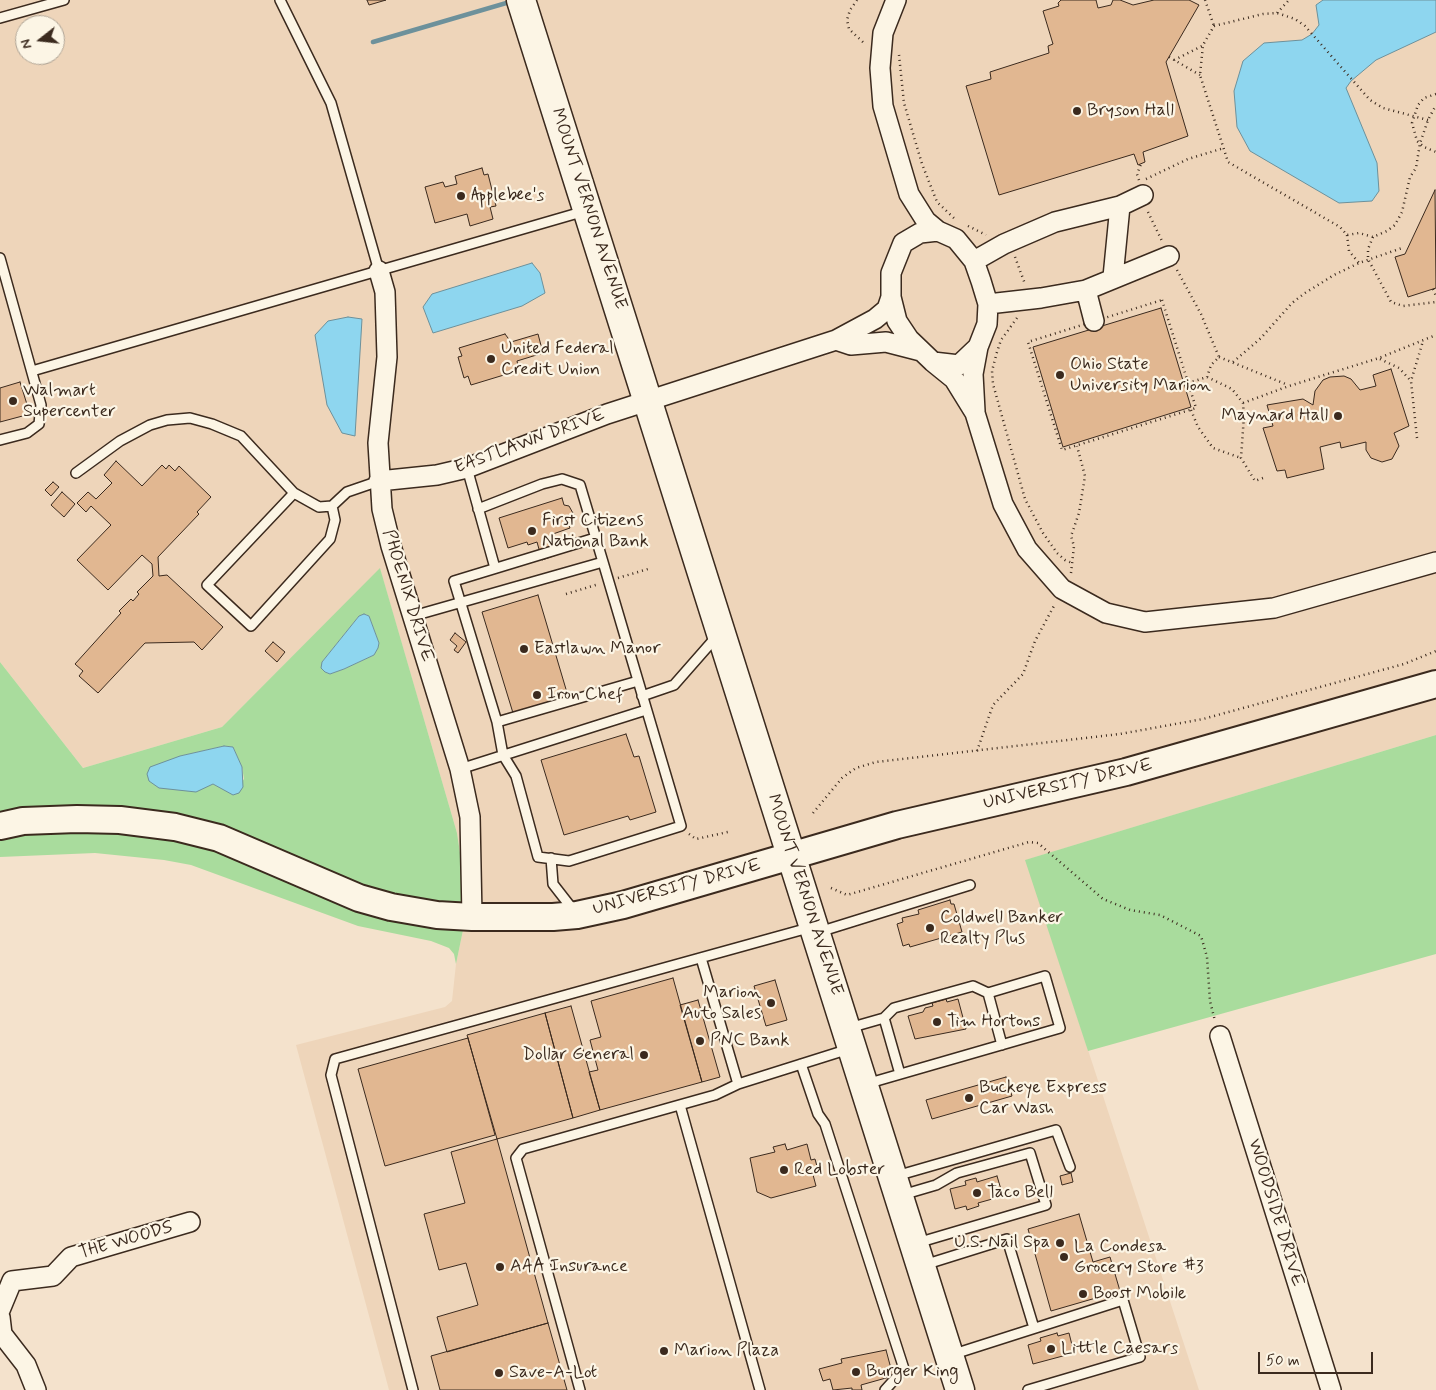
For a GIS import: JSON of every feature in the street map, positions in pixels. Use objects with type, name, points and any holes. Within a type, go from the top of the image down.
[{"type":"main road","name":"MOUNT VERNON AVENUE","points":[[524,9],[960,1390]]},
{"type":"street","points":[[896,0],[883,33],[880,68],[883,106],[908,194],[909,226],[891,273],[891,297],[898,321],[909,339],[954,379],[975,413]]},
{"type":"street","points":[[908,194],[926,220],[938,231],[956,239],[974,261],[988,304],[987,324],[978,347],[973,374],[975,413],[1003,504],[1027,549],[1062,589],[1106,613],[1145,622],[1274,608],[1436,562]]},
{"type":"street","points":[[974,261],[1004,244],[1055,222],[1120,206],[1143,195]]},
{"type":"street","points":[[1113,277],[1120,206]]},
{"type":"street","points":[[903,243],[920,233],[938,231]]},
{"type":"street","points":[[988,304],[1041,298],[1086,290],[1113,277],[1169,256]]},
{"type":"street","name":"PHOENIX DRIVE","points":[[379,271],[385,292],[387,357],[378,443],[382,509],[391,546],[460,769],[470,817],[472,917]]},
{"type":"street","points":[[1086,290],[1094,321]]},
{"type":"street","points":[[649,400],[836,340],[875,319],[887,309],[891,297]]},
{"type":"street","points":[[836,340],[851,345],[886,342],[927,357],[959,365],[978,347]]},
{"type":"street","name":"EASTLAWN DRIVE","points":[[379,481],[437,475],[467,468],[649,400]]},
{"type":"street","name":"UNIVERSITY DRIVE","points":[[0,826],[23,822],[77,819],[120,820],[175,827],[219,838],[359,898],[437,915],[472,917],[577,915],[624,905],[897,825],[1126,772],[1436,684]]},
{"type":"street","name":"WOODSIDE DRIVE","points":[[1220,1036],[1331,1390]]},
{"type":"street","name":"THE WOODS","points":[[0,1310],[12,1281],[53,1276],[70,1256],[96,1251],[190,1222]]},
{"type":"street","points":[[0,1317],[2,1334],[26,1365],[36,1390]]},
{"type":"lane","points":[[0,18],[64,0]]},
{"type":"lane","points":[[280,0],[331,103],[379,271]]},
{"type":"lane","points":[[32,371],[588,210]]},
{"type":"lane","points":[[0,258],[41,405],[39,424],[27,433],[0,440]]},
{"type":"lane","points":[[76,474],[120,441],[150,425],[167,420],[190,418],[212,424],[241,436],[294,493],[319,507],[332,506],[346,492],[379,481]]},
{"type":"lane","points":[[467,468],[495,568]]},
{"type":"lane","points":[[478,510],[542,484],[562,479],[580,485],[596,538],[638,681],[646,710],[681,826],[569,861],[538,857],[516,776],[503,755],[497,722],[454,581],[596,538]]},
{"type":"lane","points":[[294,493],[207,585],[251,626],[330,539],[335,520],[332,506]]},
{"type":"lane","points":[[413,616],[603,562]]},
{"type":"lane","points":[[642,696],[674,685],[721,632]]},
{"type":"lane","points":[[497,722],[638,681]]},
{"type":"lane","points":[[460,769],[646,710]]},
{"type":"lane","points":[[551,858],[553,884],[577,915]]},
{"type":"lane","points":[[413,1390],[331,1075],[335,1059],[701,958],[815,930],[970,885]]},
{"type":"lane","points":[[701,958],[738,1084]]},
{"type":"lane","points":[[580,1390],[516,1158],[523,1149],[715,1095],[738,1084],[801,1064],[884,1018],[894,1008],[973,986],[988,993],[1045,976],[1060,1028],[864,1085]]},
{"type":"lane","points":[[988,993],[1002,1045]]},
{"type":"lane","points":[[884,1018],[900,1074]]},
{"type":"lane","points":[[801,1064],[818,1114],[826,1124],[904,1369],[885,1390]]},
{"type":"lane","points":[[680,1105],[760,1390]]},
{"type":"lane","points":[[896,1186],[1056,1130],[1070,1167]]},
{"type":"lane","points":[[896,1186],[936,1185],[957,1173],[1030,1154],[1033,1162],[1046,1205],[917,1255]]},
{"type":"lane","points":[[917,1255],[1007,1239],[1034,1328]]},
{"type":"lane","points":[[949,1355],[1123,1300],[1140,1357],[1028,1390]]},
{"type":"path","points":[[857,0],[850,10],[847,20],[849,30],[863,43],[870,45]]},
{"type":"path","points":[[1205,0],[1214,26]]},
{"type":"path","points":[[1277,13],[1289,0]]},
{"type":"path","points":[[1359,263],[1349,251],[1347,235],[1340,227],[1228,162],[1200,75],[1202,45],[1214,26],[1263,14],[1277,13],[1295,19],[1312,34],[1351,81],[1370,100],[1383,108],[1428,120]]},
{"type":"path","points":[[1174,60],[1202,45]]},
{"type":"path","points":[[1169,57],[1200,75]]},
{"type":"path","points":[[1436,94],[1424,98],[1412,117],[1413,132],[1420,143],[1436,152]]},
{"type":"path","points":[[1347,235],[1359,233],[1373,237],[1387,232],[1395,225],[1402,212],[1410,177],[1416,168],[1420,143],[1428,120],[1436,105]]},
{"type":"path","points":[[1141,164],[1137,174],[1139,182],[1188,159],[1224,148]]},
{"type":"path","points":[[1143,195],[1146,206],[1169,256],[1201,314],[1219,357],[1289,386]]},
{"type":"path","points":[[1373,237],[1368,249],[1368,259],[1391,302],[1403,306],[1421,306],[1436,302]]},
{"type":"path","points":[[1233,362],[1261,338],[1292,303],[1334,275],[1368,259],[1402,248]]},
{"type":"path","points":[[1434,289],[1436,296]]},
{"type":"path","points":[[1162,300],[1196,408],[1062,450],[1028,342],[1094,321],[1162,300]]},
{"type":"path","points":[[1243,403],[1289,386],[1379,358],[1436,335]]},
{"type":"path","points":[[1417,438],[1411,381],[1423,341]]},
{"type":"path","points":[[1207,377],[1211,365],[1219,357]]},
{"type":"path","points":[[1379,358],[1399,368],[1411,381]]},
{"type":"path","points":[[1188,383],[1207,377],[1232,389],[1243,403],[1244,416],[1240,458]]},
{"type":"path","points":[[1191,410],[1198,428],[1213,448],[1240,458],[1255,481],[1263,478]]},
{"type":"path","points":[[977,751],[993,705],[1023,674],[1035,642],[1070,576],[1074,546],[1071,536],[1079,513],[1085,476],[1077,446]]},
{"type":"path","points":[[814,813],[842,778],[856,768],[876,762],[1120,734],[1203,719],[1404,664],[1436,650]]},
{"type":"path","points":[[681,826],[696,839],[728,832]]},
{"type":"path","points":[[831,888],[847,895],[1029,842],[1038,843],[1103,899],[1130,910],[1160,915],[1201,936],[1206,958],[1210,1001],[1220,1036]]},
{"type":"shaded area","points":[[0,0],[1436,0],[1436,735],[1026,860],[1199,1390],[389,1390],[296,1045],[445,1007],[452,1001],[456,964],[468,906],[457,833],[380,569],[222,727],[83,768],[0,662]]},
{"type":"green space","points":[[380,568],[457,833],[468,906],[456,964],[454,954],[449,948],[431,941],[358,926],[191,865],[164,860],[95,853],[0,857],[0,662],[83,768],[222,727]],"holes":[[[365,614],[369,616],[379,643],[374,655],[330,674],[325,672],[322,662],[359,616]],[[224,746],[233,747],[242,767],[244,779],[233,794],[213,784],[206,786],[180,756]]]},
{"type":"green space","points":[[1436,735],[1436,954],[1088,1051],[1025,860]]},
{"type":"water","points":[[1323,0],[1436,0],[1436,32],[1376,60],[1351,81],[1346,88],[1377,163],[1379,191],[1372,201],[1339,203],[1250,151],[1237,127],[1234,91],[1243,61],[1264,43],[1302,40],[1312,34],[1319,25],[1316,5]]},
{"type":"water","points":[[532,263],[540,273],[545,293],[522,306],[433,333],[423,307],[432,294]]},
{"type":"water","points":[[348,317],[362,319],[355,436],[342,433],[327,405],[315,335],[328,321]]},
{"type":"water","points":[[364,614],[369,616],[379,643],[374,655],[330,674],[325,672],[321,668],[322,662],[359,616]]},
{"type":"water","points":[[224,746],[233,747],[242,767],[243,787],[239,793],[233,795],[213,784],[196,792],[159,788],[149,781],[147,774],[150,767],[180,756]]},
{"type":"building","points":[[367,0],[386,0],[369,5]]},
{"type":"building","name":"Bryson Hall","points":[[1061,0],[1096,0],[1098,8],[1111,5],[1113,0],[1120,0],[1133,5],[1154,0],[1189,0],[1199,5],[1166,62],[1188,136],[1143,152],[1145,162],[1138,165],[1134,154],[999,195],[966,86],[991,79],[990,72],[1049,53],[1048,46],[1053,44],[1043,11],[1059,6],[1058,3]]},
{"type":"building","name":"Applebee's","points":[[482,168],[484,175],[488,174],[496,206],[490,207],[493,219],[470,226],[467,214],[435,223],[425,187],[443,182],[445,187],[457,184],[455,176]]},
{"type":"building","points":[[1435,190],[1436,288],[1408,297],[1395,257],[1405,254]]},
{"type":"building","points":[[1161,308],[1191,407],[1063,447],[1033,347]]},
{"type":"building","name":"United Federal Credit Union","points":[[505,334],[511,342],[538,334],[543,353],[517,361],[518,366],[515,366],[517,371],[471,385],[468,376],[464,378],[458,357],[462,356],[459,348]]},
{"type":"building","name":"Maynard Hall","points":[[1391,369],[1409,426],[1394,433],[1399,446],[1392,459],[1382,462],[1371,458],[1366,450],[1366,442],[1341,448],[1340,442],[1320,447],[1324,469],[1287,478],[1285,470],[1277,471],[1263,428],[1273,426],[1267,405],[1303,399],[1313,405],[1315,391],[1323,380],[1330,377],[1344,376],[1351,379],[1360,390],[1376,386],[1373,375]]},
{"type":"building","name":"Walmart Supercenter","points":[[20,382],[30,414],[0,422],[0,388]]},
{"type":"building","points":[[116,461],[142,486],[162,465],[166,469],[169,465],[175,471],[179,466],[211,497],[197,512],[199,514],[158,557],[159,576],[167,575],[223,627],[202,650],[194,642],[145,643],[98,693],[79,676],[83,671],[75,664],[121,613],[119,611],[131,599],[133,601],[139,594],[137,592],[153,576],[152,564],[142,555],[108,590],[77,560],[111,525],[91,506],[86,512],[77,503],[88,492],[96,499],[112,483],[104,475]]},
{"type":"building","points":[[53,482],[59,487],[51,496],[45,490]]},
{"type":"building","points":[[62,492],[75,504],[64,517],[51,505]]},
{"type":"building","name":"First Citizens National Bank","points":[[562,498],[564,505],[569,506],[574,515],[572,521],[568,523],[570,528],[553,534],[559,554],[542,560],[537,542],[528,545],[527,542],[508,548],[499,518]]},
{"type":"building","name":"Eastlawn Manor","points":[[538,595],[568,696],[513,713],[482,612]]},
{"type":"building","points":[[455,633],[466,642],[458,653],[454,650],[457,646],[450,640]]},
{"type":"building","points":[[273,642],[285,652],[277,662],[265,651]]},
{"type":"building","points":[[626,734],[634,757],[639,756],[656,812],[630,820],[628,816],[564,835],[541,760]]},
{"type":"building","name":"Coldwell Banker Realty Plus","points":[[950,900],[951,904],[954,904],[962,932],[910,947],[909,944],[903,946],[897,924],[903,922],[902,918],[919,914],[918,910]]},
{"type":"building","name":"Dollar General","points":[[673,978],[702,1082],[600,1110],[589,1072],[598,1070],[590,1040],[601,1037],[591,1001]]},
{"type":"building","name":"Marion Auto Sales","points":[[775,980],[787,1020],[766,1026],[754,986]]},
{"type":"building","name":"Tim Hortons","points":[[946,999],[947,1002],[958,999],[966,1029],[915,1039],[908,1016],[923,1012],[925,1008],[933,1006],[932,1003]]},
{"type":"building","name":"PNC Bank","points":[[698,1000],[720,1077],[702,1082],[680,1005]]},
{"type":"building","points":[[571,1006],[600,1110],[573,1118],[545,1013]]},
{"type":"building","points":[[545,1013],[573,1118],[497,1139],[467,1035]]},
{"type":"building","points":[[468,1038],[495,1135],[385,1166],[358,1069]]},
{"type":"building","name":"Buckeye Express Car Wash","points":[[1006,1077],[1012,1096],[932,1119],[926,1100]]},
{"type":"building","points":[[497,1139],[548,1323],[447,1352],[437,1317],[478,1305],[466,1263],[439,1270],[424,1214],[465,1203],[451,1152]]},
{"type":"building","name":"Red Lobster","points":[[785,1144],[787,1150],[807,1144],[811,1160],[815,1159],[818,1170],[812,1171],[816,1186],[771,1198],[757,1192],[750,1158],[775,1152],[773,1147]]},
{"type":"building","points":[[1071,1173],[1073,1182],[1062,1185],[1060,1176]]},
{"type":"building","name":"Taco Bell","points":[[997,1176],[1003,1196],[978,1203],[979,1206],[967,1210],[966,1206],[955,1209],[950,1189],[966,1185],[965,1181],[976,1178],[977,1182]]},
{"type":"building","points":[[1079,1214],[1093,1262],[1110,1257],[1120,1291],[1051,1311],[1028,1229]]},
{"type":"building","name":"Save-A-Lot","points":[[548,1323],[567,1390],[440,1390],[431,1356]]},
{"type":"building","name":"Little Caesars","points":[[1057,1333],[1058,1336],[1069,1333],[1074,1353],[1033,1364],[1028,1345],[1041,1341],[1040,1338]]},
{"type":"building","name":"Burger King","points":[[886,1350],[893,1376],[861,1385],[862,1390],[852,1390],[852,1388],[833,1390],[830,1379],[823,1381],[819,1369],[842,1363],[841,1359]]},
{"type":"waterway","points":[[373,42],[513,1]]},
{"type":"place","name":"Bryson Hall","points":[[1077,111]]},
{"type":"place","name":"Applebee's","points":[[461,196]]},
{"type":"place","name":"United Federal Credit Union","points":[[491,359]]},
{"type":"place","name":"Ohio State University Marion","points":[[1060,375]]},
{"type":"place","name":"Walmart Supercenter","points":[[13,401]]},
{"type":"place","name":"Maynard Hall","points":[[1338,416]]},
{"type":"place","name":"First Citizens National Bank","points":[[532,531]]},
{"type":"place","name":"Eastlawn Manor","points":[[524,649]]},
{"type":"place","name":"Iron Chef","points":[[537,695]]},
{"type":"place","name":"Coldwell Banker Realty Plus","points":[[930,928]]},
{"type":"place","name":"Marion Auto Sales","points":[[771,1003]]},
{"type":"place","name":"Tim Hortons","points":[[937,1022]]},
{"type":"place","name":"PNC Bank","points":[[700,1041]]},
{"type":"place","name":"Dollar General","points":[[644,1055]]},
{"type":"place","name":"Buckeye Express Car Wash","points":[[969,1098]]},
{"type":"place","name":"Red Lobster","points":[[784,1170]]},
{"type":"place","name":"Taco Bell","points":[[977,1193]]},
{"type":"place","name":"U.S. Nail Spa","points":[[1060,1243]]},
{"type":"place","name":"La Condesa Grocery Store #3","points":[[1064,1257]]},
{"type":"place","name":"AAA Insurance","points":[[500,1267]]},
{"type":"place","name":"Boost Mobile","points":[[1083,1294]]},
{"type":"place","name":"Little Caesars","points":[[1051,1349]]},
{"type":"place","name":"Marion Plaza","points":[[664,1351]]},
{"type":"place","name":"Burger King","points":[[856,1372]]},
{"type":"place","name":"Save-A-Lot","points":[[499,1373]]}]
